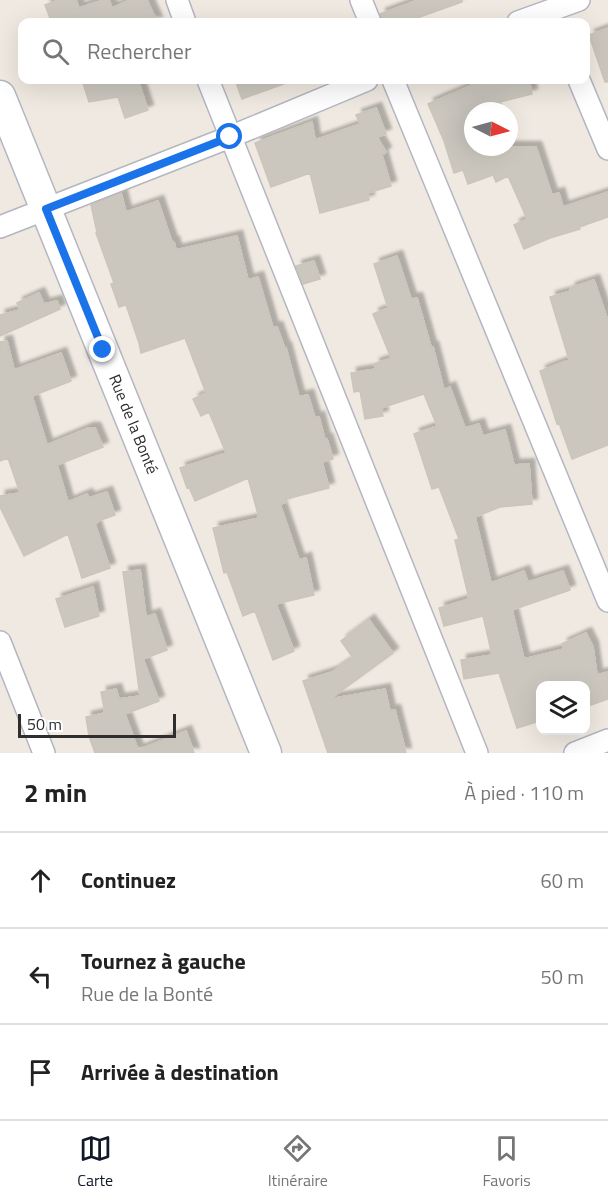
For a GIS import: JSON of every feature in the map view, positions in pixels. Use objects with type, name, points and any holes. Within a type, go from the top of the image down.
[{"type":"street","points":[[177,0],[184,18]]},
{"type":"street","points":[[361,0],[368,18]]},
{"type":"street","points":[[530,18],[579,0]]},
{"type":"street","points":[[210,84],[477,753]]},
{"type":"street","points":[[0,227],[230,137],[357,84]]},
{"type":"street","points":[[395,84],[608,601]]},
{"type":"street","points":[[581,84],[608,149]]},
{"type":"street","name":"Rue de la Bonté","points":[[0,96],[266,753]]},
{"type":"street","points":[[0,642],[44,753]]},
{"type":"street","points":[[575,753],[608,740]]},
{"type":"building","points":[[59,0],[76,0],[79,8],[109,0],[112,8],[130,0],[147,0],[155,18],[50,18],[45,5]]},
{"type":"building","points":[[418,0],[462,0],[462,2],[417,18],[382,18],[380,14]]},
{"type":"building","points":[[608,28],[608,82],[605,82],[590,35]]},
{"type":"building","points":[[83,84],[139,84],[148,110],[125,118],[118,97],[89,102]]},
{"type":"building","points":[[236,84],[283,84],[242,99]]},
{"type":"building","points":[[475,84],[530,84],[532,94],[500,102],[464,102],[464,156],[518,156],[518,147],[536,147],[552,195],[559,193],[563,207],[608,192],[608,217],[524,249],[514,225],[527,219],[508,176],[496,182],[493,175],[468,184],[463,170],[454,173],[444,141],[428,104]]},
{"type":"building","points":[[376,108],[386,134],[377,137],[386,152],[382,155],[391,186],[368,193],[369,200],[320,213],[310,173],[271,187],[255,143],[312,122],[315,140],[360,124],[356,115]]},
{"type":"building","points":[[121,193],[126,212],[158,201],[176,250],[237,236],[248,280],[258,277],[273,328],[277,327],[286,348],[299,397],[308,395],[315,418],[319,417],[325,440],[327,439],[333,459],[322,462],[329,488],[286,499],[287,502],[280,504],[299,560],[306,558],[314,595],[276,604],[294,651],[273,660],[255,611],[243,616],[227,572],[224,573],[213,528],[259,518],[248,478],[195,501],[189,487],[187,488],[180,468],[226,453],[209,412],[201,416],[193,399],[206,393],[185,338],[141,353],[126,305],[119,307],[111,284],[114,283],[96,233],[91,205]]},
{"type":"building","points":[[397,256],[411,299],[417,298],[444,390],[450,387],[465,428],[479,424],[483,436],[505,430],[514,465],[529,464],[532,504],[500,507],[475,517],[491,583],[524,571],[528,582],[563,571],[570,590],[512,610],[524,659],[564,649],[562,644],[586,633],[593,647],[597,675],[608,672],[608,699],[591,705],[590,681],[536,681],[536,722],[517,728],[499,673],[464,679],[461,660],[492,655],[483,616],[444,626],[439,608],[469,599],[455,540],[459,539],[439,487],[432,489],[414,434],[437,426],[424,394],[381,408],[383,416],[365,419],[360,391],[354,392],[351,373],[376,369],[374,364],[391,358],[373,314],[388,308],[374,264]]},
{"type":"building","points":[[314,261],[320,279],[303,284],[296,266]]},
{"type":"building","points":[[594,280],[608,321],[608,445],[572,459],[559,423],[557,424],[540,371],[569,360],[550,297],[571,291],[570,288]]},
{"type":"building","points":[[39,293],[44,304],[57,301],[60,309],[0,336],[0,315],[20,310],[17,303]]},
{"type":"building","points":[[7,341],[14,370],[61,353],[71,381],[32,396],[47,445],[88,428],[95,428],[103,447],[57,465],[68,502],[87,494],[89,498],[107,492],[115,515],[95,524],[110,568],[82,578],[68,534],[24,556],[0,507],[0,496],[20,493],[8,458],[0,461],[0,342]]},
{"type":"building","points":[[140,570],[146,617],[155,614],[167,650],[143,659],[159,701],[125,714],[138,750],[186,731],[194,753],[95,753],[89,736],[86,717],[105,713],[101,692],[116,689],[119,699],[140,696],[123,572]]},
{"type":"building","points":[[93,587],[99,616],[65,627],[56,599]]},
{"type":"building","points":[[369,620],[393,653],[330,699],[385,689],[390,711],[395,710],[406,753],[328,753],[303,681],[332,672],[353,658],[341,641]]},
{"type":"route","points":[[103,350],[46,209],[230,137]]}]
